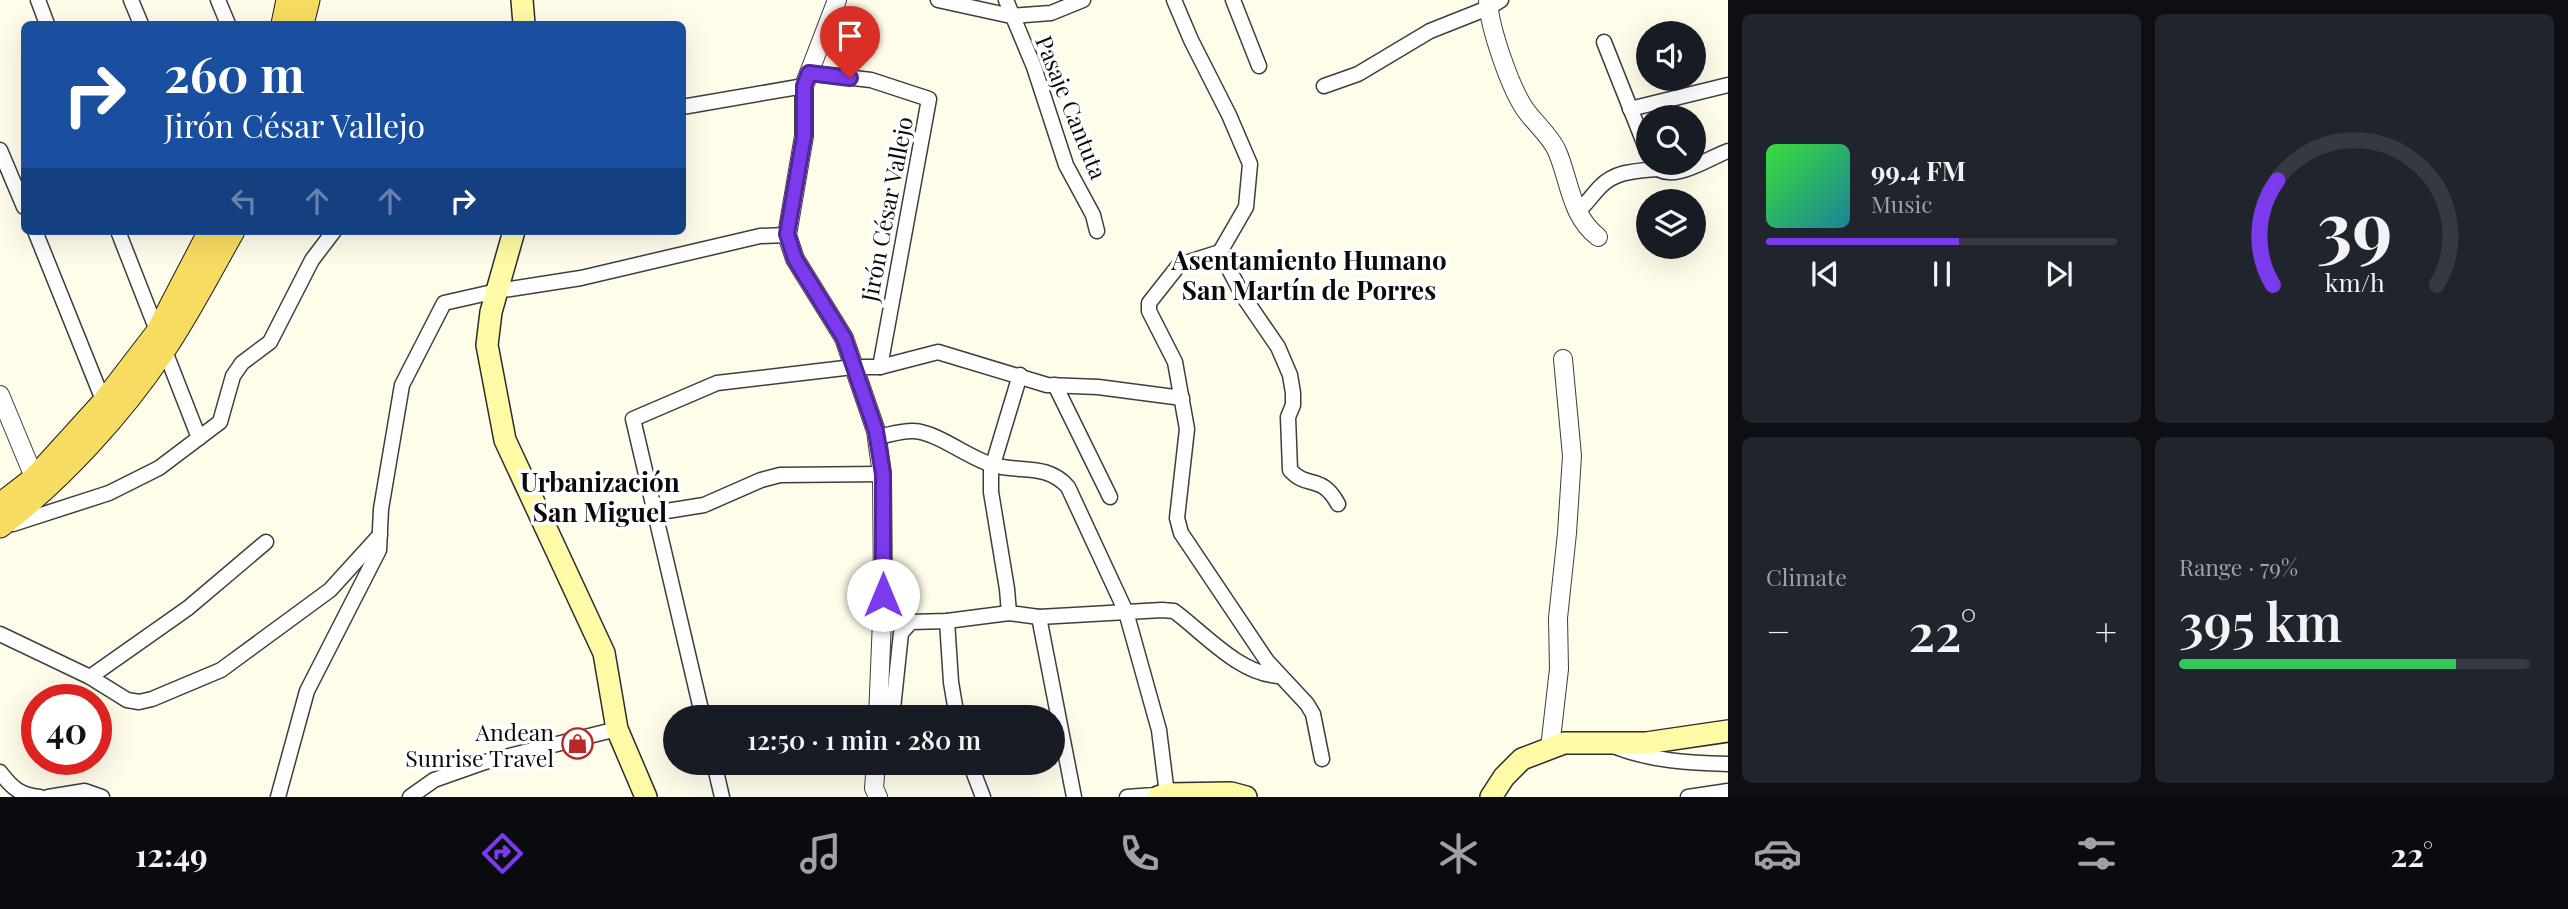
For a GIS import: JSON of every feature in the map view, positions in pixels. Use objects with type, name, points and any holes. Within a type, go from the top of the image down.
[{"type":"main road","points":[[284,21],[288,0]]},
{"type":"main road","points":[[303,21],[308,0]]},
{"type":"main road","points":[[522,0],[524,21]]},
{"type":"main road","points":[[161,341],[208,235]]},
{"type":"main road","points":[[5,518],[108,411],[161,341],[230,235]]},
{"type":"main road","points":[[513,235],[491,312],[487,345],[505,440],[604,653],[617,729],[646,797]]},
{"type":"main road","points":[[1491,797],[1504,777],[1522,759],[1564,743],[1646,743],[1728,731]]},
{"type":"main road","points":[[1162,795],[1231,793],[1246,797]]},
{"type":"street","points":[[38,0],[46,21]]},
{"type":"street","points":[[131,0],[140,21]]},
{"type":"street","points":[[218,0],[227,21]]},
{"type":"street","points":[[837,0],[806,80],[804,136],[787,234],[795,259],[844,338],[877,437],[883,474],[883,595],[879,705]]},
{"type":"street","points":[[938,0],[1010,16],[1051,13],[1083,0]]},
{"type":"street","name":"Pasaje Cantuta","points":[[1006,0],[1010,16],[1034,67],[1066,165],[1093,215],[1097,230]]},
{"type":"street","points":[[1174,0],[1191,40],[1230,114],[1250,164],[1246,207],[1220,252],[1180,265],[1149,303],[1149,311],[1175,362],[1187,429],[1177,518],[1181,533],[1278,676],[1307,704],[1313,714],[1322,759]]},
{"type":"street","points":[[1233,0],[1259,66]]},
{"type":"street","points":[[1324,86],[1358,74],[1430,31],[1492,3],[1506,70],[1525,109],[1556,148],[1577,212],[1588,229],[1598,237]]},
{"type":"street","points":[[1604,42],[1636,124]]},
{"type":"street","name":"Jirón César Vallejo","points":[[686,106],[806,80],[871,80],[929,99],[880,367]]},
{"type":"street","points":[[1630,109],[1728,85]]},
{"type":"street","points":[[0,150],[21,200]]},
{"type":"street","points":[[1706,160],[1728,150]]},
{"type":"street","points":[[1577,212],[1602,184],[1614,176],[1636,170]]},
{"type":"street","points":[[278,797],[307,691],[379,550],[381,509],[402,385],[444,303],[497,291],[581,278],[760,236],[787,234]]},
{"type":"street","points":[[37,235],[108,411]]},
{"type":"street","points":[[120,235],[200,438]]},
{"type":"street","points":[[5,518],[70,506],[109,493],[159,468],[220,422],[233,376],[242,363],[270,342],[312,260],[331,235]]},
{"type":"street","points":[[1220,252],[1242,296],[1278,347],[1290,375],[1293,393],[1293,405],[1288,417],[1290,470],[1296,477],[1324,485],[1338,505]]},
{"type":"street","points":[[700,705],[633,419],[717,383],[853,367],[880,367],[938,352],[1055,385],[1098,387],[1182,398]]},
{"type":"street","points":[[1550,748],[1559,669],[1558,608],[1572,456],[1563,359]]},
{"type":"street","points":[[1009,613],[991,492],[993,466],[1020,375]]},
{"type":"street","points":[[1055,385],[1110,497]]},
{"type":"street","points":[[0,395],[37,485]]},
{"type":"street","points":[[877,437],[914,430],[993,466],[1051,473],[1068,487],[1126,612],[1159,730],[1162,795],[1127,797]]},
{"type":"street","points":[[654,513],[704,505],[761,480],[780,475],[883,474]]},
{"type":"street","points":[[0,634],[90,677],[127,700],[139,702],[152,699],[221,670],[330,590],[380,535]]},
{"type":"street","points":[[90,677],[188,608],[266,542]]},
{"type":"street","points":[[893,705],[901,633],[911,622],[947,621],[1009,613],[1039,617],[1174,611],[1240,663],[1267,675],[1278,676]]},
{"type":"street","points":[[1039,617],[1073,797]]},
{"type":"street","points":[[947,621],[955,705]]},
{"type":"street","points":[[410,797],[434,780],[485,762],[617,729]]},
{"type":"street","points":[[1602,742],[1631,753],[1684,763],[1728,764]]},
{"type":"street","points":[[0,772],[13,789],[27,796],[40,797]]},
{"type":"street","points":[[716,775],[722,797]]},
{"type":"street","points":[[875,775],[874,788],[878,797]]},
{"type":"street","points":[[975,775],[983,797]]},
{"type":"street","points":[[48,797],[85,791],[102,797]]},
{"type":"street","points":[[1688,797],[1728,791]]},
{"type":"place","name":"Andean Sunrise Travel","points":[[577,744]]},
{"type":"district","name":"Asentamiento Humano San Martín de Porres","points":[[1309,274]]},
{"type":"district","name":"Urbanización San Miguel","points":[[600,496]]},
{"type":"route","points":[[850,78],[809,73],[804,86],[804,136],[787,234],[795,259],[844,338],[876,431],[883,474],[883,595]]}]
